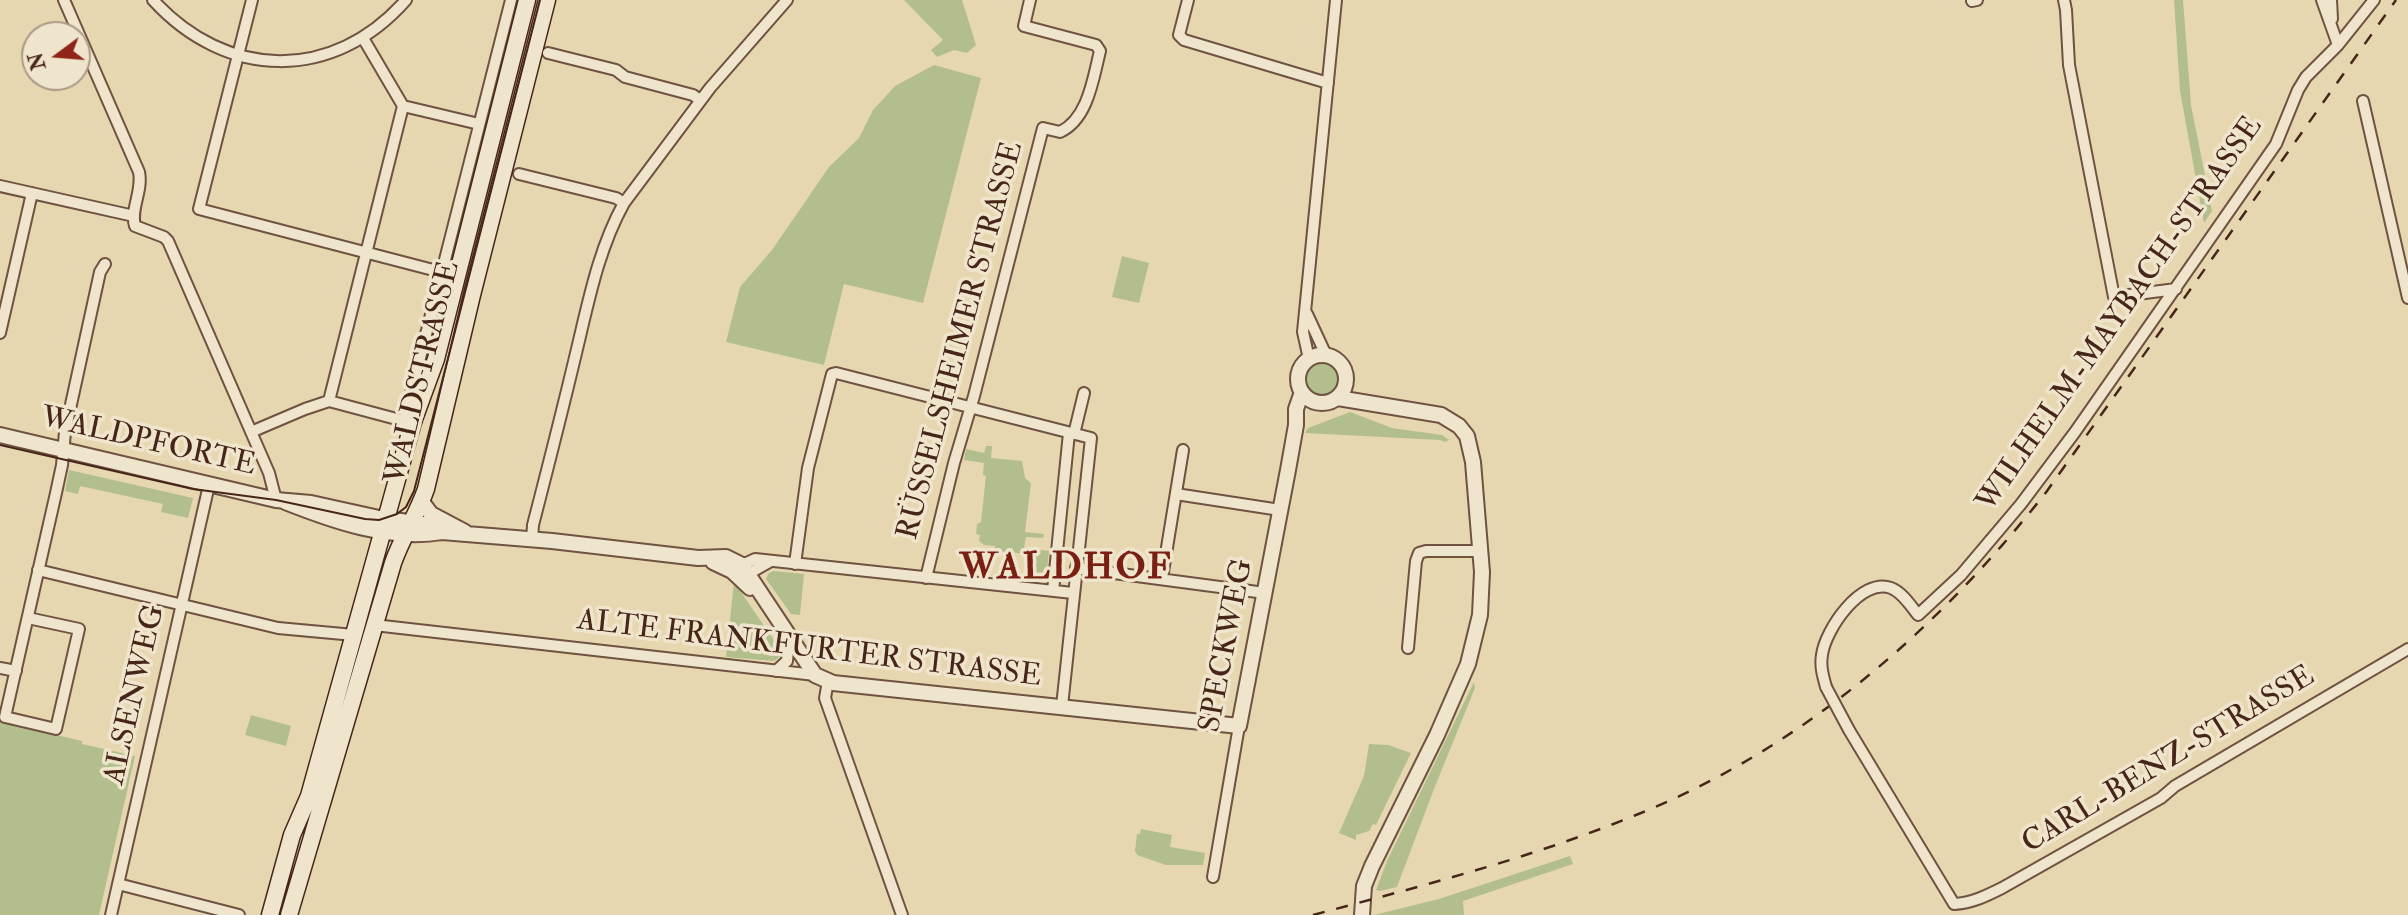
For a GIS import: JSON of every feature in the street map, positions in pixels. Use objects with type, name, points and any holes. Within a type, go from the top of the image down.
[{"type":"main road","name":"WALDSTRASSE","points":[[270,915],[292,835],[309,796],[413,422],[436,359],[527,0]]},
{"type":"main road","name":"WALDSTRASSE","points":[[289,915],[374,625],[407,528],[422,502],[547,0]]},
{"type":"street","points":[[64,0],[139,172],[141,186],[134,216],[135,226],[168,241],[281,501]]},
{"type":"street","points":[[153,0],[178,25],[199,40],[238,56],[271,61],[299,60],[332,52],[363,38],[381,25],[406,0]]},
{"type":"street","points":[[252,0],[199,209],[441,272]]},
{"type":"street","name":"WALDSTRASSE","points":[[328,401],[404,421],[510,0]]},
{"type":"street","points":[[532,541],[533,525],[607,237],[624,203],[700,100],[786,0]]},
{"type":"street","name":"RÜSSELSHEIMER STRASSE","points":[[926,578],[1043,128],[1060,132],[1070,128],[1084,107],[1100,51],[1096,45],[1024,26],[1030,0]]},
{"type":"street","points":[[1188,0],[1179,35],[1184,40],[1328,83]]},
{"type":"street","name":"SPECKWEG","points":[[1213,877],[1238,726],[1296,425],[1296,409],[1302,392],[1298,385],[1299,370],[1309,359],[1303,332],[1336,0]]},
{"type":"street","points":[[2064,0],[2070,65],[2114,297],[2176,289]]},
{"type":"street","points":[[2322,0],[2333,25]]},
{"type":"street","points":[[2330,0],[2338,45]]},
{"type":"street","name":"WILHELM-MAYBACH-STRASSE","points":[[1954,904],[1927,863],[1826,687],[1821,671],[1821,655],[1826,638],[1834,624],[1854,601],[1865,593],[1877,588],[1893,588],[1909,602],[1918,615],[1961,575],[2021,504],[2176,289],[2276,144],[2302,83],[2338,45],[2374,0]]},
{"type":"street","points":[[363,38],[404,106],[479,124]]},
{"type":"street","points":[[548,53],[616,70],[625,78],[693,95],[700,100]]},
{"type":"street","points":[[2363,101],[2408,298]]},
{"type":"street","points":[[251,432],[328,401],[404,106]]},
{"type":"street","points":[[519,174],[616,198],[624,203]]},
{"type":"street","points":[[0,186],[134,216]]},
{"type":"street","points":[[0,333],[32,193]]},
{"type":"street","points":[[27,618],[79,629],[56,729],[5,717],[100,272],[105,264]]},
{"type":"street","name":"SPECKWEG","points":[[1306,311],[1326,355],[1339,362],[1346,375],[1346,382]]},
{"type":"street","points":[[1309,359],[1326,355]]},
{"type":"street","points":[[795,564],[808,468],[832,374],[1091,438],[1062,706]]},
{"type":"street","points":[[1338,398],[1346,382],[1384,407]]},
{"type":"street","points":[[1302,392],[1315,402],[1327,403],[1338,398],[1441,415],[1454,421],[1463,430],[1473,462],[1481,551],[1482,606],[1472,654],[1437,735],[1372,866],[1364,886],[1362,915]]},
{"type":"street","points":[[1053,591],[1071,434],[1084,393]]},
{"type":"street","name":"SPECKWEG","points":[[1296,425],[1315,402]]},
{"type":"street","name":"WALDPFORTE","points":[[0,435],[281,501],[322,516],[407,528],[424,535],[442,532],[698,558],[726,557],[744,572]]},
{"type":"street","points":[[1162,578],[1182,450]]},
{"type":"street","name":"ALSENWEG","points":[[111,915],[209,485]]},
{"type":"street","points":[[1176,494],[1280,510]]},
{"type":"street","points":[[422,502],[431,514],[469,535]]},
{"type":"street","points":[[1408,648],[1419,553],[1481,551]]},
{"type":"street","points":[[902,915],[825,698],[822,678],[789,638],[744,572],[771,561],[1073,593]]},
{"type":"street","points":[[1076,568],[1265,593]]},
{"type":"street","points":[[38,570],[278,628],[354,635]]},
{"type":"street","name":"ALTE FRANKFURTER STRASSE","points":[[374,625],[1238,726]]},
{"type":"street","points":[[776,671],[787,661],[789,638]]},
{"type":"street","name":"CARL-BENZ-STRASSE","points":[[1954,904],[1983,898],[2002,888],[2161,798],[2175,786],[2407,648]]},
{"type":"street","points":[[0,668],[16,671]]},
{"type":"street","points":[[118,884],[239,915]]},
{"type":"green space","points":[[514,0],[521,0],[430,360],[408,420]]},
{"type":"green space","points":[[904,0],[962,0],[976,45],[967,53],[954,50],[937,57],[931,50],[943,40]]},
{"type":"green space","points":[[2174,0],[2183,0],[2191,105],[2212,211],[2204,223],[2180,91]]},
{"type":"green space","points":[[934,65],[981,78],[923,303],[844,284],[824,365],[726,342],[740,287],[772,250],[829,167],[859,138],[873,110],[895,86]]},
{"type":"green space","points":[[1122,256],[1149,263],[1139,303],[1112,297]]},
{"type":"green space","points":[[1322,362],[1334,367],[1339,379],[1334,391],[1322,396],[1310,391],[1305,379],[1310,367]]},
{"type":"green space","points":[[1350,412],[1392,428],[1442,435],[1449,440],[1445,442],[1305,433],[1308,428]]},
{"type":"green space","points":[[986,446],[992,446],[991,458],[1022,461],[1025,478],[1031,483],[1025,532],[1044,534],[1043,538],[1026,537],[1024,548],[1049,551],[1046,581],[1040,580],[1040,577],[1026,575],[1028,554],[995,551],[995,546],[984,545],[979,541],[980,535],[976,534],[977,524],[981,522],[986,476],[983,475],[984,463],[964,460],[966,449],[984,453]]},
{"type":"green space","points":[[69,470],[193,498],[188,518],[161,512],[163,504],[80,486],[78,494],[65,491]]},
{"type":"green space","points":[[773,571],[804,574],[800,615],[791,614],[766,579]]},
{"type":"green space","points":[[734,582],[780,649],[780,657],[774,661],[726,657]]},
{"type":"green space","points":[[1474,682],[1475,688],[1397,887],[1376,890],[1387,861]]},
{"type":"green space","points":[[251,715],[291,726],[286,746],[245,735]]},
{"type":"green space","points":[[0,722],[135,756],[99,915],[0,915]]},
{"type":"green space","points":[[1369,744],[1388,745],[1411,753],[1376,825],[1373,824],[1369,831],[1356,835],[1356,840],[1339,833],[1364,776]]},
{"type":"green space","points":[[1141,829],[1172,835],[1170,847],[1205,853],[1203,865],[1166,865],[1137,855],[1137,834],[1140,834]]},
{"type":"green space","points":[[1570,856],[1573,864],[1463,901],[1464,915],[1374,915],[1439,899]]},
{"type":"tram line","points":[[0,445],[193,489],[276,500],[365,519],[379,520],[397,514],[406,507],[414,491],[540,0]]},
{"type":"railway","points":[[1313,915],[1557,845],[1697,788],[1810,720],[1913,637],[2005,542],[2047,491],[2396,0]]},
{"type":"district","name":"WALDHOF","points":[[1066,570]]}]
